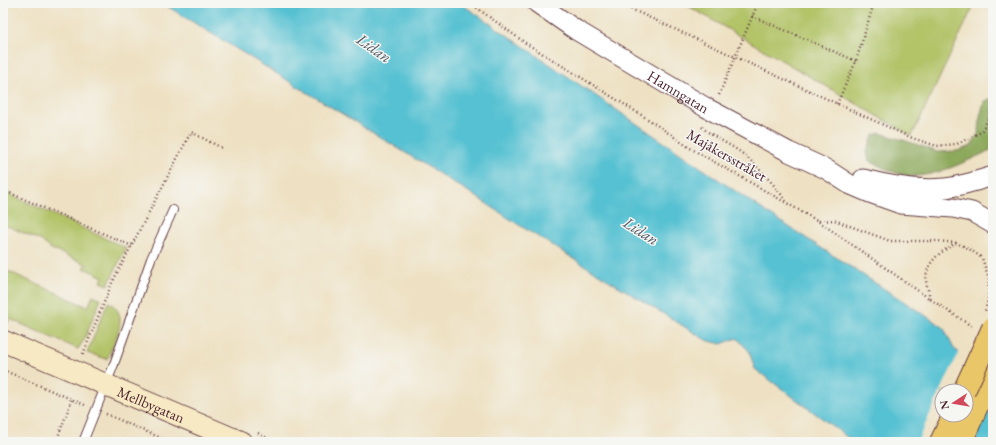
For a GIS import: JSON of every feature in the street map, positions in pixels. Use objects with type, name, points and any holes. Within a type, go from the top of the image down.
[{"type":"main road","points":[[966,383],[983,323]]},
{"type":"main road","name":"Mellbygatan","points":[[3,341],[241,442]]},
{"type":"main road","points":[[961,442],[993,370]]},
{"type":"main road","points":[[941,442],[950,423]]},
{"type":"street","name":"Hamngatan","points":[[537,3],[576,30],[708,109],[826,170]]},
{"type":"street","points":[[826,170],[890,186],[920,189],[945,188],[993,176]]},
{"type":"street","points":[[826,170],[849,184],[901,204],[953,208],[972,212],[993,224]]},
{"type":"lane","points":[[106,386],[151,259],[173,210]]},
{"type":"lane","name":"Mellbygatan","points":[[83,442],[106,386]]},
{"type":"path","name":"Majåkersstråket","points":[[470,3],[524,42],[651,121],[690,148],[818,221],[930,299],[983,323]]},
{"type":"path","points":[[758,3],[735,57],[708,109],[700,117],[702,127],[712,136],[743,154],[782,194],[787,203]]},
{"type":"path","points":[[836,104],[856,61],[874,3]]},
{"type":"path","points":[[620,4],[836,104],[912,138],[937,146],[957,144],[981,132],[993,110]]},
{"type":"path","points":[[752,16],[856,61]]},
{"type":"path","points":[[82,355],[112,283],[191,132],[222,148]]},
{"type":"path","points":[[3,190],[132,246]]},
{"type":"path","points":[[818,221],[834,220],[890,241],[938,241],[956,243],[968,248],[982,258],[989,279],[988,300],[983,323]]},
{"type":"path","points":[[930,299],[926,279],[930,264],[937,255],[956,243]]},
{"type":"path","points":[[56,442],[72,399]]},
{"type":"green space","points":[[683,3],[975,3],[912,136]]},
{"type":"green space","points":[[993,97],[993,149],[953,167],[920,176],[900,174],[869,161],[867,151],[873,136],[880,133],[937,152],[957,151],[971,146],[979,132],[980,116],[984,102]]},
{"type":"green space","points":[[3,191],[126,248],[108,285],[101,282],[103,277],[84,268],[86,264],[49,248],[42,241],[3,224]]},
{"type":"green space","points":[[3,269],[88,307],[93,295],[101,299],[84,340],[78,349],[3,316]]},
{"type":"green space","points":[[108,302],[115,307],[119,314],[120,321],[117,337],[107,359],[87,353]]},
{"type":"water","name":"Lidan","points":[[162,3],[460,3],[769,214],[943,327],[954,349],[993,374],[993,442],[854,442],[755,369],[749,351],[737,338],[721,344],[706,340],[519,225],[469,192]]},
{"type":"pier","points":[[960,350],[993,371],[993,398],[972,442],[917,442],[934,406],[934,423],[974,423],[974,383],[945,383]]}]
